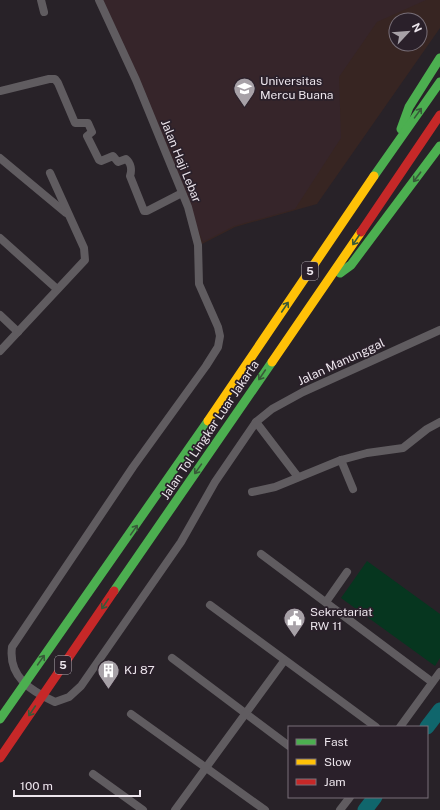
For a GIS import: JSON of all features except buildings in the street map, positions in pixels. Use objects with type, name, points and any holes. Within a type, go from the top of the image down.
[{"type":"highway","points":[[396,143],[409,107],[440,58]]},
{"type":"highway","name":"Jalan Tol Lingkar Luar Jakarta","points":[[0,719],[228,394],[396,143],[440,82]]},
{"type":"highway","name":"Jalan Tol Lingkar Luar Jakarta","points":[[0,758],[127,571],[327,283],[440,115]]},
{"type":"highway","points":[[327,283],[351,265],[440,146]]},
{"type":"highway","points":[[0,713],[11,704]]},
{"type":"street","points":[[41,0],[44,12]]},
{"type":"street","name":"Jalan Haji Lebar","points":[[100,0],[136,80],[182,193],[198,245],[199,284],[218,327],[220,336]]},
{"type":"street","points":[[0,91],[49,79],[55,79],[75,123],[88,123],[91,125],[92,132],[87,136],[99,160],[101,161],[113,156],[118,162],[127,160],[132,170],[130,176],[144,211],[147,211],[182,193]]},
{"type":"street","points":[[0,158],[68,215]]},
{"type":"street","points":[[0,351],[85,260],[84,248],[50,173]]},
{"type":"street","points":[[0,238],[57,289]]},
{"type":"street","points":[[0,315],[18,332]]},
{"type":"street","name":"Jalan Manunggal","points":[[220,336],[218,347],[206,366],[133,467],[12,647],[11,658],[14,670],[33,692],[55,702],[69,697],[81,686],[181,542],[212,487],[256,422],[272,409],[303,392],[440,330]]},
{"type":"street","points":[[256,422],[298,477]]},
{"type":"street","points":[[252,492],[275,487],[341,460],[367,453],[404,448],[427,429],[440,422]]},
{"type":"street","points":[[341,460],[353,488]]},
{"type":"street","points":[[261,554],[432,682]]},
{"type":"street","points":[[326,602],[347,572]]},
{"type":"street","points":[[210,605],[284,661],[375,726]]},
{"type":"street","points":[[172,658],[288,745]]},
{"type":"street","points":[[175,810],[245,712],[284,661]]},
{"type":"street","points":[[401,726],[440,672]]},
{"type":"street","points":[[131,714],[265,810]]},
{"type":"street","points":[[93,774],[143,810]]},
{"type":"street","points":[[340,810],[349,798]]},
{"type":"shaded area","name":"Universitas Mercu Buana","points":[[99,0],[440,0],[440,28],[428,45],[428,12],[388,12],[388,52],[423,52],[317,204],[235,227],[202,244]]},
{"type":"shaded area","name":"Universitas Mercu Buana","points":[[102,0],[426,0],[399,12],[388,12],[388,17],[377,22],[339,77],[341,138],[295,209],[234,226],[203,242]]},
{"type":"green space","points":[[367,561],[440,614],[440,658],[435,666],[341,598]]},
{"type":"waterway","points":[[428,726],[440,710]]},
{"type":"waterway","points":[[365,810],[374,798]]},
{"type":"traffic: fast","points":[[401,129],[409,107],[440,58]]},
{"type":"traffic: fast","points":[[374,176],[440,82]]},
{"type":"traffic: fast","points":[[340,273],[351,265],[440,146]]},
{"type":"traffic: fast","points":[[114,591],[272,362]]},
{"type":"traffic: fast","points":[[0,719],[208,421]]},
{"type":"traffic: slow","points":[[208,421],[374,176]]},
{"type":"traffic: slow","points":[[272,362],[361,232]]},
{"type":"traffic: jam","points":[[361,232],[440,115]]},
{"type":"traffic: jam","points":[[0,758],[114,591]]},
{"type":"place","name":"Universitas Mercu Buana","points":[[244,108]]},
{"type":"place","name":"Sekretariat RW 11","points":[[294,638]]},
{"type":"place","name":"KJ 87","points":[[109,690]]}]
